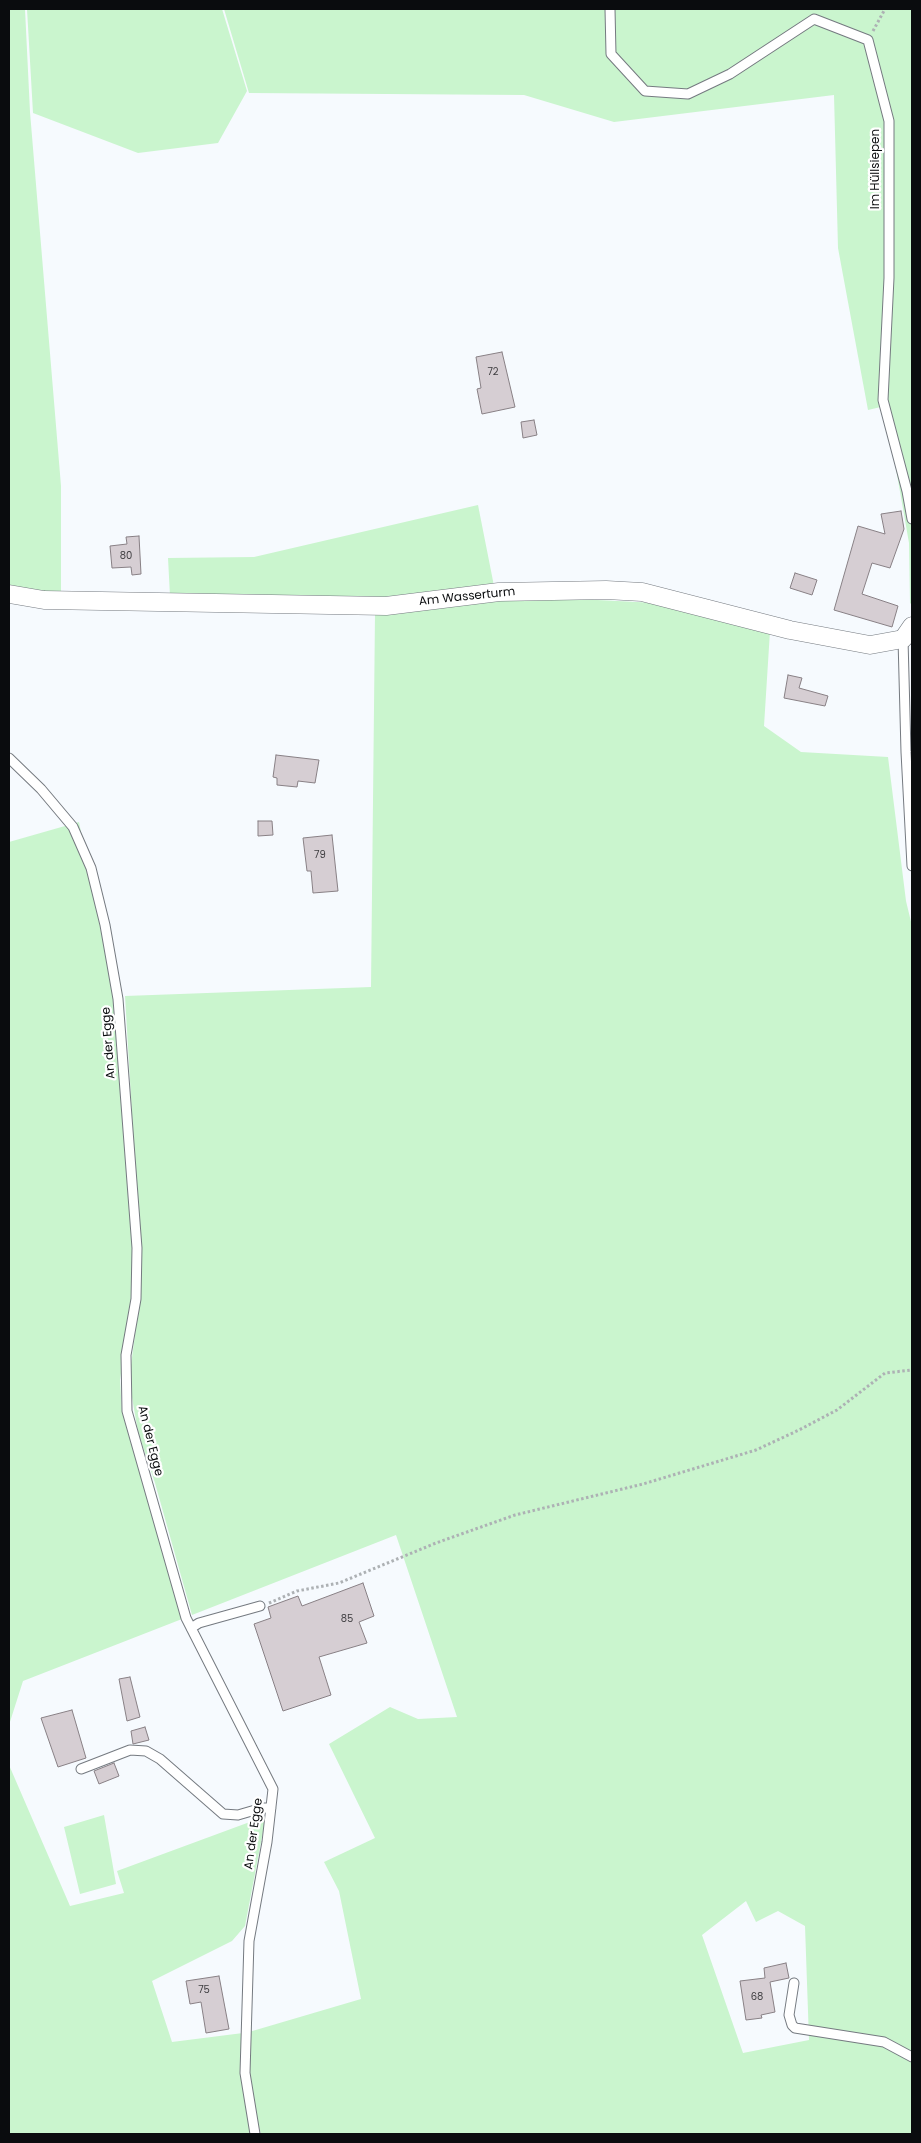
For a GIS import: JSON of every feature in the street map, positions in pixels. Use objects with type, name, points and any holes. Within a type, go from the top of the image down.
[{"type":"street","name":"Am Wasserturm","points":[[9,594],[44,600],[386,606],[499,592],[606,590],[642,592],[790,630],[870,645],[908,633]]},
{"type":"lane","points":[[610,9],[611,54],[644,90],[688,94],[730,74],[814,20],[868,40]]},
{"type":"lane","name":"Im Hüllsiepen","points":[[868,40],[889,121],[889,278],[883,400],[907,491],[912,519]]},
{"type":"lane","points":[[908,633],[906,752],[912,866]]},
{"type":"lane","name":"An der Egge","points":[[9,758],[41,788],[73,826],[91,868],[105,925],[118,999],[132,1206],[137,1248],[136,1299],[126,1355],[128,1412],[183,1608],[191,1628],[273,1789],[250,1941],[245,2072],[255,2134]]},
{"type":"lane","points":[[191,1628],[199,1623],[260,1606]]},
{"type":"lane","points":[[81,1769],[130,1750],[146,1751],[160,1759],[223,1814],[238,1815],[262,1808],[271,1808]]},
{"type":"lane","points":[[794,1983],[789,2015],[795,2028],[884,2042],[912,2057]]},
{"type":"path","points":[[868,40],[884,9]]},
{"type":"path","points":[[260,1606],[298,1592],[339,1583],[436,1543],[515,1515],[643,1484],[756,1450],[837,1410],[885,1373],[912,1370]]},
{"type":"green space","points":[[9,9],[25,9],[30,112],[61,486],[61,596],[9,588]]},
{"type":"green space","points":[[27,9],[222,9],[247,91],[218,143],[138,153],[33,113]]},
{"type":"green space","points":[[224,9],[912,9],[912,602],[910,604],[909,543],[885,406],[868,410],[838,248],[834,95],[614,122],[524,95],[249,93]]},
{"type":"green space","points":[[478,505],[494,586],[389,599],[170,596],[168,558],[254,557]]},
{"type":"green space","points":[[519,596],[676,604],[770,631],[764,726],[801,752],[888,757],[906,901],[912,926],[912,2134],[261,2134],[254,2111],[250,2072],[249,2032],[361,1999],[339,1891],[324,1862],[375,1838],[329,1744],[390,1707],[418,1719],[457,1717],[396,1535],[192,1615],[155,1483],[138,1432],[129,1380],[140,1297],[140,1250],[125,996],[371,987],[375,614]],"holes":[[[746,1901],[756,1922],[778,1911],[805,1926],[809,2040],[743,2053],[702,1935]]]},
{"type":"green space","points":[[79,822],[114,996],[134,1248],[132,1300],[120,1380],[122,1412],[182,1619],[23,1681],[9,1725],[9,842]]},
{"type":"green space","points":[[9,1765],[70,1906],[124,1893],[117,1871],[266,1816],[245,1926],[232,1941],[152,1981],[172,2042],[243,2033],[248,2122],[251,2134],[9,2134]]},
{"type":"green space","points":[[104,1815],[116,1884],[80,1894],[64,1827]]},
{"type":"building","points":[[502,352],[515,407],[482,414],[477,389],[481,388],[476,357]]},
{"type":"building","points":[[534,420],[537,435],[523,438],[521,422]]},
{"type":"building","points":[[901,511],[904,529],[890,568],[872,563],[862,594],[898,606],[892,627],[834,610],[858,526],[885,534],[881,514]]},
{"type":"building","points":[[139,536],[141,574],[132,575],[131,567],[112,568],[110,546],[127,544],[126,537]]},
{"type":"building","points":[[795,573],[817,580],[812,595],[790,588]]},
{"type":"building","points":[[788,675],[802,678],[799,688],[828,696],[825,706],[784,698]]},
{"type":"building","points":[[276,755],[319,760],[315,783],[298,781],[297,787],[277,785],[277,778],[273,777]]},
{"type":"building","points":[[258,821],[272,821],[273,835],[258,836]]},
{"type":"building","points":[[332,835],[338,891],[313,893],[311,871],[307,871],[303,838]]},
{"type":"building","points":[[363,1583],[374,1616],[359,1622],[367,1643],[319,1657],[331,1695],[283,1711],[254,1624],[271,1618],[268,1607],[298,1596],[302,1606]]},
{"type":"building","points":[[130,1677],[140,1717],[127,1721],[119,1679]]},
{"type":"building","points":[[72,1710],[86,1758],[58,1767],[41,1718]]},
{"type":"building","points":[[145,1727],[149,1740],[133,1744],[131,1731]]},
{"type":"building","points":[[114,1763],[119,1776],[99,1784],[94,1771]]},
{"type":"building","points":[[786,1963],[789,1978],[770,1982],[775,2012],[761,2015],[762,2018],[746,2020],[740,1981],[765,1978],[764,1968]]},
{"type":"building","points":[[219,1976],[229,2029],[206,2033],[201,2002],[190,2004],[186,1981]]}]
